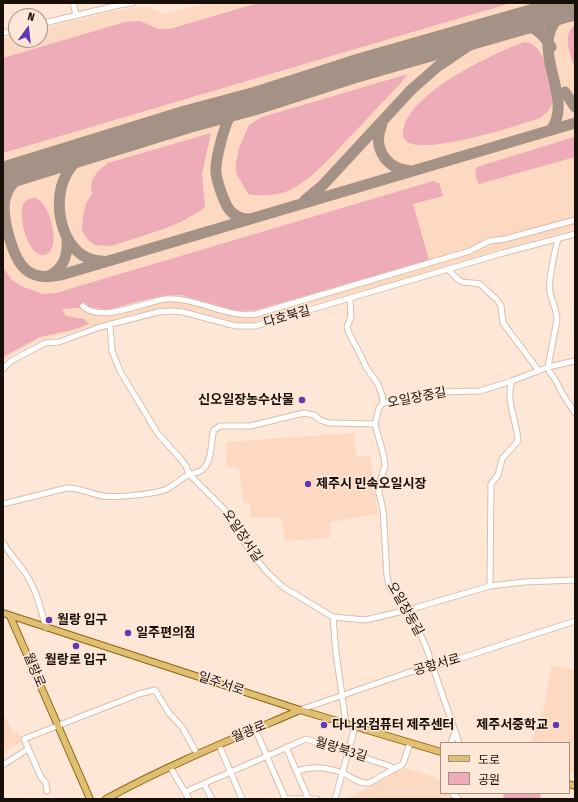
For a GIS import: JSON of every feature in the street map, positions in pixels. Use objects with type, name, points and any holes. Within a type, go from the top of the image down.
[{"type":"main road","name":"일주서로","points":[[3,613],[300,710],[440,752]]},
{"type":"main road","name":"월랑로","points":[[10,616],[90,799]]},
{"type":"main road","name":"월광로","points":[[106,799],[197,754],[300,710]]},
{"type":"street","points":[[73,3],[76,14]]},
{"type":"street","points":[[48,22],[76,14],[133,3]]},
{"type":"street","points":[[83,306],[86,309],[95,312],[110,312],[157,301],[173,299],[191,302],[233,314],[256,314],[470,251],[488,241],[506,239],[575,220]]},
{"type":"street","name":"다호북길","points":[[3,369],[11,361],[45,343],[59,342],[110,324],[158,312],[171,310],[236,326],[255,326],[503,252],[575,234]]},
{"type":"street","points":[[558,239],[553,258],[550,291],[557,314],[557,320],[548,367],[549,372],[555,378],[562,393],[575,413]]},
{"type":"street","points":[[448,269],[458,281],[480,284],[498,301],[501,306],[503,323],[539,370]]},
{"type":"street","points":[[350,298],[351,317],[348,327],[349,333],[366,367],[378,384],[383,403]]},
{"type":"street","name":"오일장서길","points":[[110,324],[112,351],[120,371],[158,434],[186,466],[189,474],[224,509],[251,553],[268,573],[283,587],[333,617]]},
{"type":"street","name":"오일장중길","points":[[3,504],[67,488],[74,488],[103,496],[156,492],[167,489],[189,474],[199,473],[209,459],[214,430],[220,426],[250,426],[304,413],[309,413],[329,424],[375,424],[379,408],[383,403],[436,392],[480,391],[512,381],[548,367],[575,361]]},
{"type":"street","points":[[490,586],[491,484],[498,475],[502,459],[518,440],[510,399],[509,388],[512,381]]},
{"type":"street","name":"오일장동길","points":[[375,424],[385,466],[379,485],[379,493],[383,510],[387,576],[389,586],[408,610],[425,644],[459,742]]},
{"type":"street","points":[[3,543],[26,574],[41,608],[46,628]]},
{"type":"street","points":[[346,724],[341,695],[333,617],[365,620],[408,610],[490,586],[524,582],[575,580]]},
{"type":"street","name":"공항서로","points":[[300,710],[407,673],[477,653],[575,621]]},
{"type":"street","points":[[47,790],[46,783],[41,777],[24,739],[139,694],[155,690],[169,713],[182,727],[197,754]]},
{"type":"street","points":[[335,799],[355,727]]},
{"type":"street","points":[[255,729],[284,799],[317,799]]},
{"type":"street","points":[[451,742],[455,731]]},
{"type":"street","name":"월랑북3길","points":[[185,792],[306,739],[395,769]]},
{"type":"street","points":[[297,772],[307,768],[317,767],[342,773],[364,784],[369,783],[403,764],[410,742]]},
{"type":"street","points":[[219,745],[242,799]]},
{"type":"street","points":[[286,747],[308,798]]},
{"type":"street","points":[[429,749],[440,748]]},
{"type":"street","points":[[3,765],[28,749]]},
{"type":"street","points":[[170,767],[189,799]]},
{"type":"street","points":[[204,784],[212,799]]},
{"type":"street","points":[[453,795],[458,799]]},
{"type":"shaded area","points":[[205,3],[575,3],[575,229],[495,251],[402,280],[315,303],[263,320],[250,323],[238,322],[187,309],[161,308],[118,318],[37,341],[12,354],[3,362],[3,38],[8,37],[8,48],[48,48],[48,27],[110,12],[139,7],[148,7],[163,13],[169,13]]},
{"type":"shaded area","name":"제주시 민속오일시장","points":[[354,433],[356,457],[370,456],[378,514],[330,522],[330,538],[285,541],[281,517],[251,518],[249,504],[243,501],[239,468],[226,467],[226,442]]},
{"type":"shaded area","name":"제주서중학교","points":[[552,665],[575,670],[575,774],[570,772],[570,742],[531,742],[544,707]]},
{"type":"shaded area","points":[[3,713],[14,734],[18,732],[22,741],[4,752],[3,755]]},
{"type":"shaded area","points":[[405,768],[434,777],[440,781],[440,794],[455,794],[453,799],[345,799]]},
{"type":"green space","points":[[258,3],[511,3],[3,153],[3,58],[37,48],[48,48],[48,45],[125,22],[140,21],[159,29],[170,29]]},
{"type":"green space","points":[[575,25],[575,69],[568,46],[568,40],[571,29]]},
{"type":"green space","points":[[524,42],[531,43],[536,48],[541,54],[547,69],[553,91],[553,99],[549,110],[544,115],[540,118],[492,133],[448,143],[414,145],[405,140],[403,135],[404,126],[411,113],[438,87],[474,65]]},
{"type":"green space","points":[[408,74],[334,154],[306,180],[290,190],[281,193],[263,195],[248,194],[236,173],[236,164],[239,148],[249,125],[262,117]]},
{"type":"green space","points":[[211,133],[202,174],[205,205],[203,209],[181,222],[111,246],[95,245],[89,241],[82,231],[83,217],[86,203],[92,194],[92,180],[98,171],[108,163]]},
{"type":"green space","points":[[574,137],[575,157],[479,184],[477,180],[477,167]]},
{"type":"green space","points":[[433,181],[439,183],[443,196],[413,204],[429,260],[256,310],[237,311],[181,295],[167,295],[108,310],[91,307],[62,309],[66,316],[84,319],[89,324],[72,330],[40,337],[3,357],[3,267],[11,279],[21,286],[43,294],[56,293]]},
{"type":"green space","points":[[35,198],[40,200],[49,214],[53,231],[53,246],[49,252],[44,255],[38,254],[33,250],[25,234],[23,225],[22,209],[24,203],[27,200]]},
{"type":"green space","points":[[504,794],[541,794],[540,799],[503,799]]},
{"type":"taxiway","points":[[551,130],[557,116],[558,100],[548,50],[549,34],[557,19],[573,7]]},
{"type":"taxiway","points":[[305,200],[322,186],[411,90],[437,67],[468,46],[519,23]]},
{"type":"taxiway","points":[[512,26],[524,25],[535,29],[544,37],[551,47]]},
{"type":"taxiway","points":[[565,92],[575,107]]},
{"type":"taxiway","points":[[249,219],[237,216],[229,210],[226,205],[217,178],[216,163],[224,132],[233,112],[238,108],[255,101]]},
{"type":"taxiway","points":[[31,168],[21,175],[8,190],[4,208],[5,218],[13,250],[21,265],[33,274],[50,277],[575,123]]},
{"type":"taxiway","points":[[382,124],[379,133],[379,141],[383,155],[394,166],[411,171]]},
{"type":"taxiway","points":[[102,261],[89,258],[78,252],[69,241],[63,229],[59,201],[61,187],[69,169],[77,160],[103,145]]},
{"type":"taxiway","points":[[49,276],[62,265],[67,250],[67,238]]},
{"type":"runway","points":[[3,176],[188,119],[255,101],[358,68],[575,6]]},
{"type":"place","name":"신오일장농수산물","points":[[302,400]]},
{"type":"place","name":"제주시 민속오일시장","points":[[308,484]]},
{"type":"place","name":"월랑 입구","points":[[49,620]]},
{"type":"place","name":"일주편의점","points":[[128,633]]},
{"type":"place","name":"월랑로 입구","points":[[76,646]]},
{"type":"place","name":"다나와컴퓨터 제주센터","points":[[324,725]]},
{"type":"place","name":"제주서중학교","points":[[556,725]]}]
